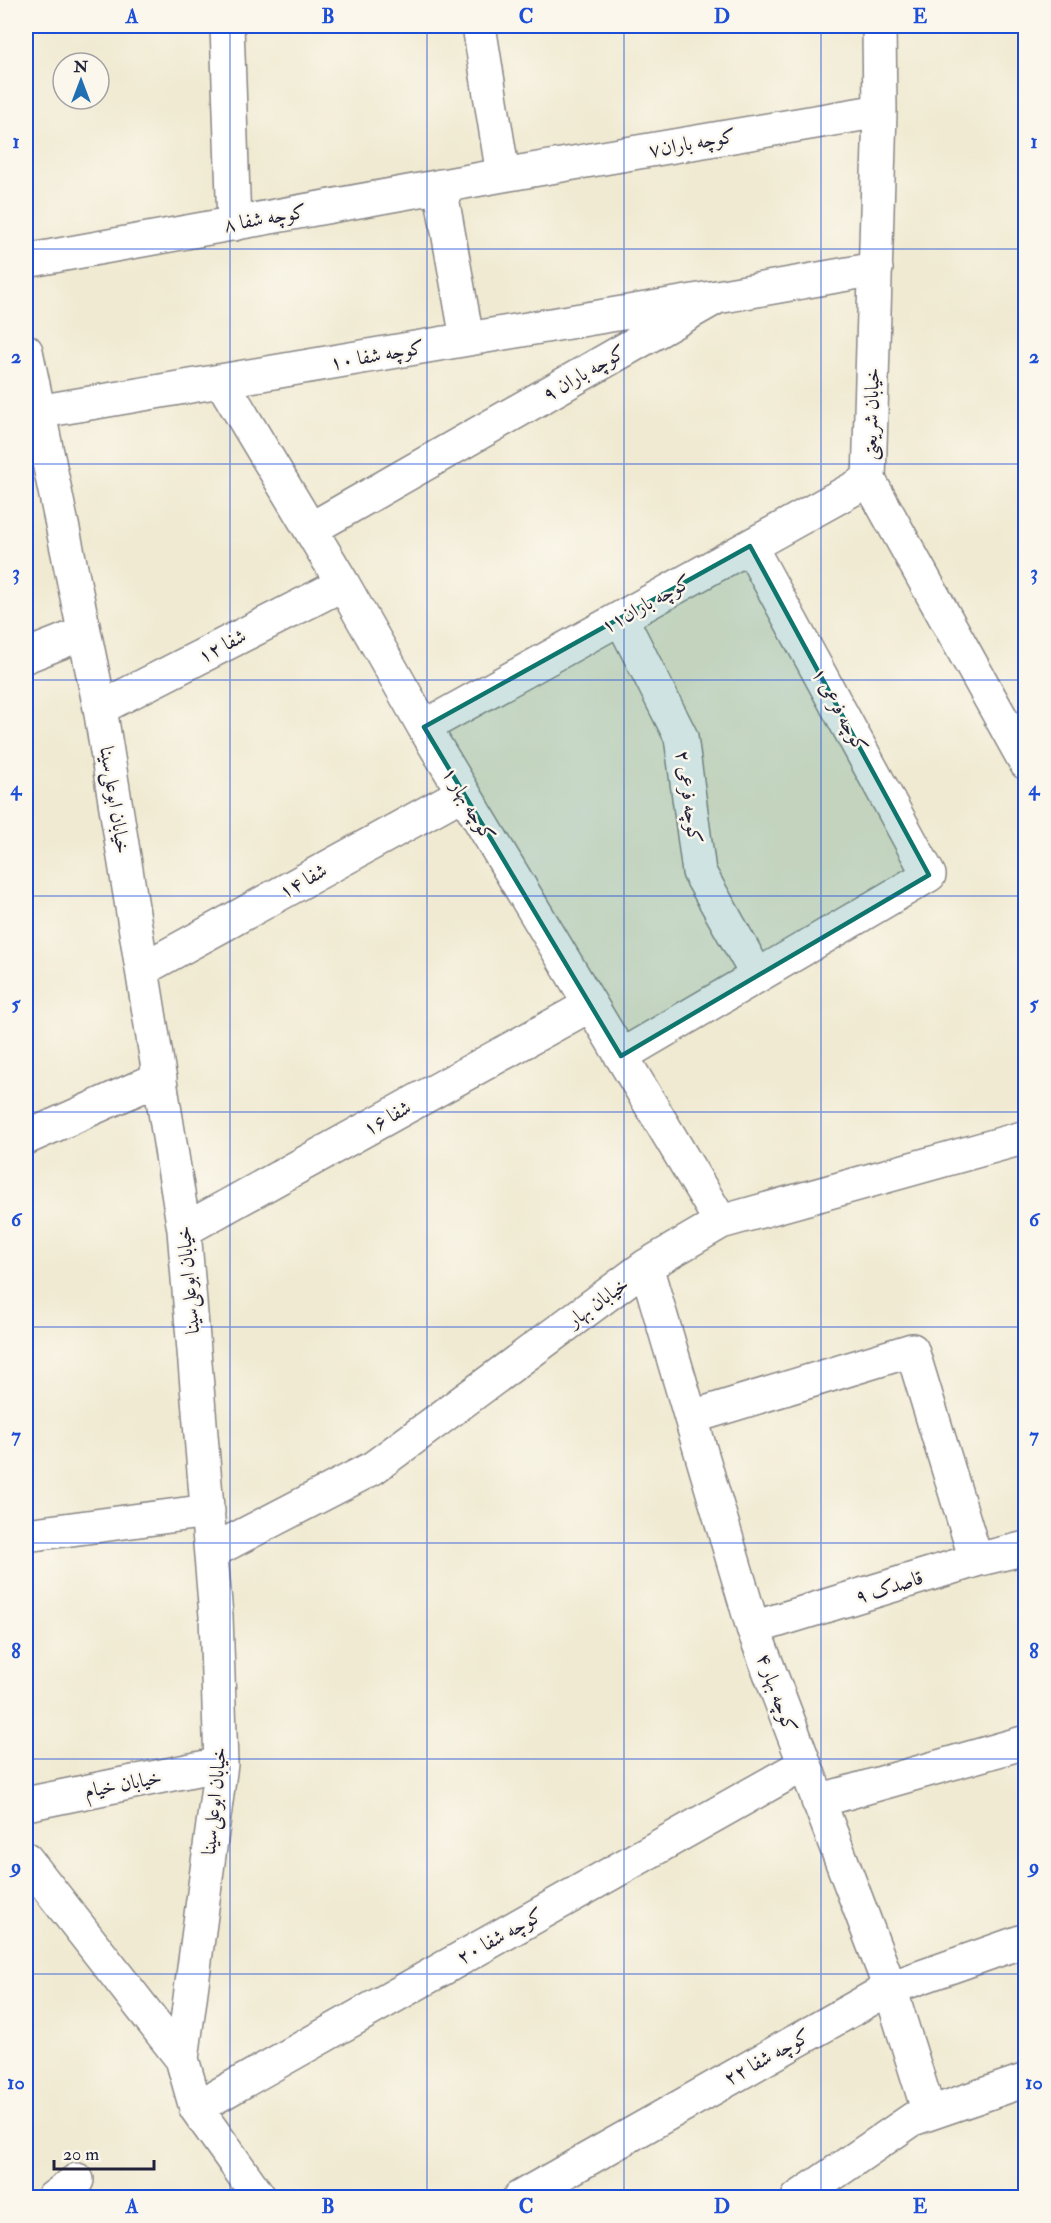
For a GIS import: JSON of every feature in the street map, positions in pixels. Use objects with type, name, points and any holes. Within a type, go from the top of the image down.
[{"type":"street","points":[[227,26],[234,224]]},
{"type":"street","points":[[479,26],[504,175]]},
{"type":"street","name":"خیابان شریعتی","points":[[879,26],[880,111],[869,480],[1026,762]]},
{"type":"street","name":"کوچه باران۷","points":[[504,175],[880,111]]},
{"type":"street","name":"کوچه شفا ۸","points":[[26,261],[504,175]]},
{"type":"street","points":[[440,186],[467,339]]},
{"type":"street","name":"کوچه باران ۹","points":[[311,529],[717,297],[876,268]]},
{"type":"street","name":"کوچه شفا ۱۰","points":[[37,412],[717,297]]},
{"type":"street","name":"خیابان ابوعلی‌سینا","points":[[26,359],[100,708],[184,1230],[216,1616],[221,1764],[182,2060],[196,2108],[260,2198]]},
{"type":"street","name":"کوچه بهار ۱","points":[[222,382],[344,584],[463,793],[721,1222]]},
{"type":"street","name":"کوچه باران۱۱","points":[[424,727],[869,480]]},
{"type":"street","name":"کوچه فرعی ۱","points":[[750,546],[929,875],[758,975]]},
{"type":"street","name":"شفا ۱۲","points":[[100,708],[344,584]]},
{"type":"street","name":"کوچه فرعی ۲","points":[[621,618],[681,737],[699,872],[758,975]]},
{"type":"street","points":[[26,656],[84,633]]},
{"type":"street","name":"شفا ۱۴","points":[[143,969],[463,793]]},
{"type":"street","points":[[621,1056],[758,975]]},
{"type":"street","name":"شفا ۱۶","points":[[184,1230],[590,1005]]},
{"type":"street","points":[[26,1138],[160,1078]]},
{"type":"street","name":"خیابان بهار","points":[[211,1552],[373,1468],[646,1266],[721,1222],[1025,1137]]},
{"type":"street","name":"کوچه بهار ۴","points":[[646,1266],[753,1628],[890,1988],[929,2113]]},
{"type":"street","points":[[692,1417],[912,1350],[976,1560]]},
{"type":"street","points":[[26,1535],[208,1510]]},
{"type":"street","name":"قاصدک ۹","points":[[753,1628],[976,1560],[1026,1548]]},
{"type":"street","points":[[818,1801],[1026,1742]]},
{"type":"street","name":"خیابان خیام","points":[[26,1804],[221,1764]]},
{"type":"street","name":"کوچه شفا ۲۰","points":[[196,2108],[804,1765]]},
{"type":"street","points":[[26,1859],[182,2060]]},
{"type":"street","name":"کوچه شفا ۲۲","points":[[519,2198],[890,1988],[1026,1940]]},
{"type":"street","points":[[798,2198],[913,2119],[1026,2080]]},
{"type":"highlighted area","points":[[750,546],[929,875],[621,1056],[424,727]]}]
